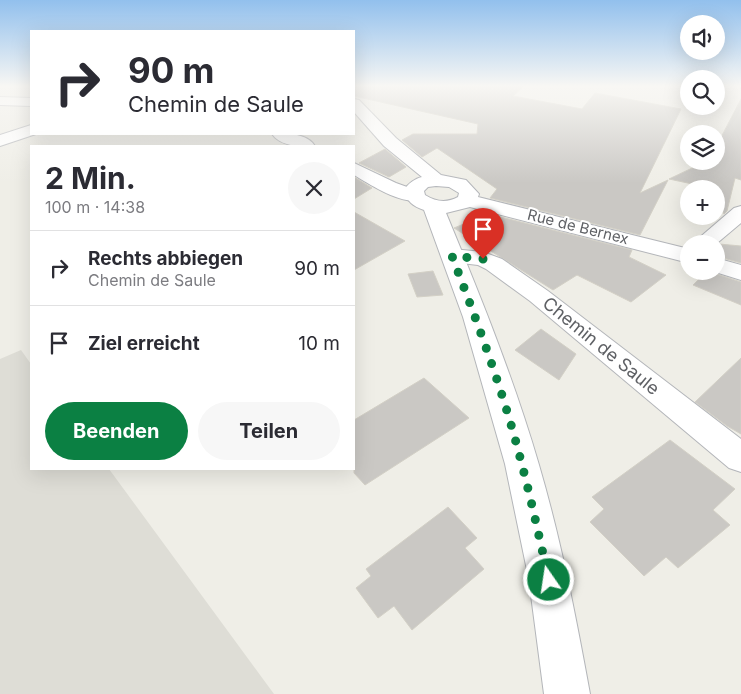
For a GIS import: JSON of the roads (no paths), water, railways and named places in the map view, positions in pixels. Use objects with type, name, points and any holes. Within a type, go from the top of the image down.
[{"type":"street","points":[[368,118],[390,142],[436,180]]},
{"type":"street","points":[[0,141],[30,130]]},
{"type":"street","points":[[282,135],[305,145]]},
{"type":"street","points":[[355,169],[389,187],[414,196],[421,202],[433,206],[456,205],[467,200],[469,194],[464,187],[456,183],[436,180],[418,185],[414,190],[414,196]]},
{"type":"street","name":"Rue de Bernex","points":[[467,200],[680,254]]},
{"type":"street","points":[[433,206],[476,317],[522,464],[549,580],[567,694]]},
{"type":"street","points":[[714,235],[741,212]]},
{"type":"street","name":"Chemin de Saule","points":[[452,256],[483,259],[494,264],[539,296],[741,458]]},
{"type":"street","points":[[725,268],[741,273]]}]
